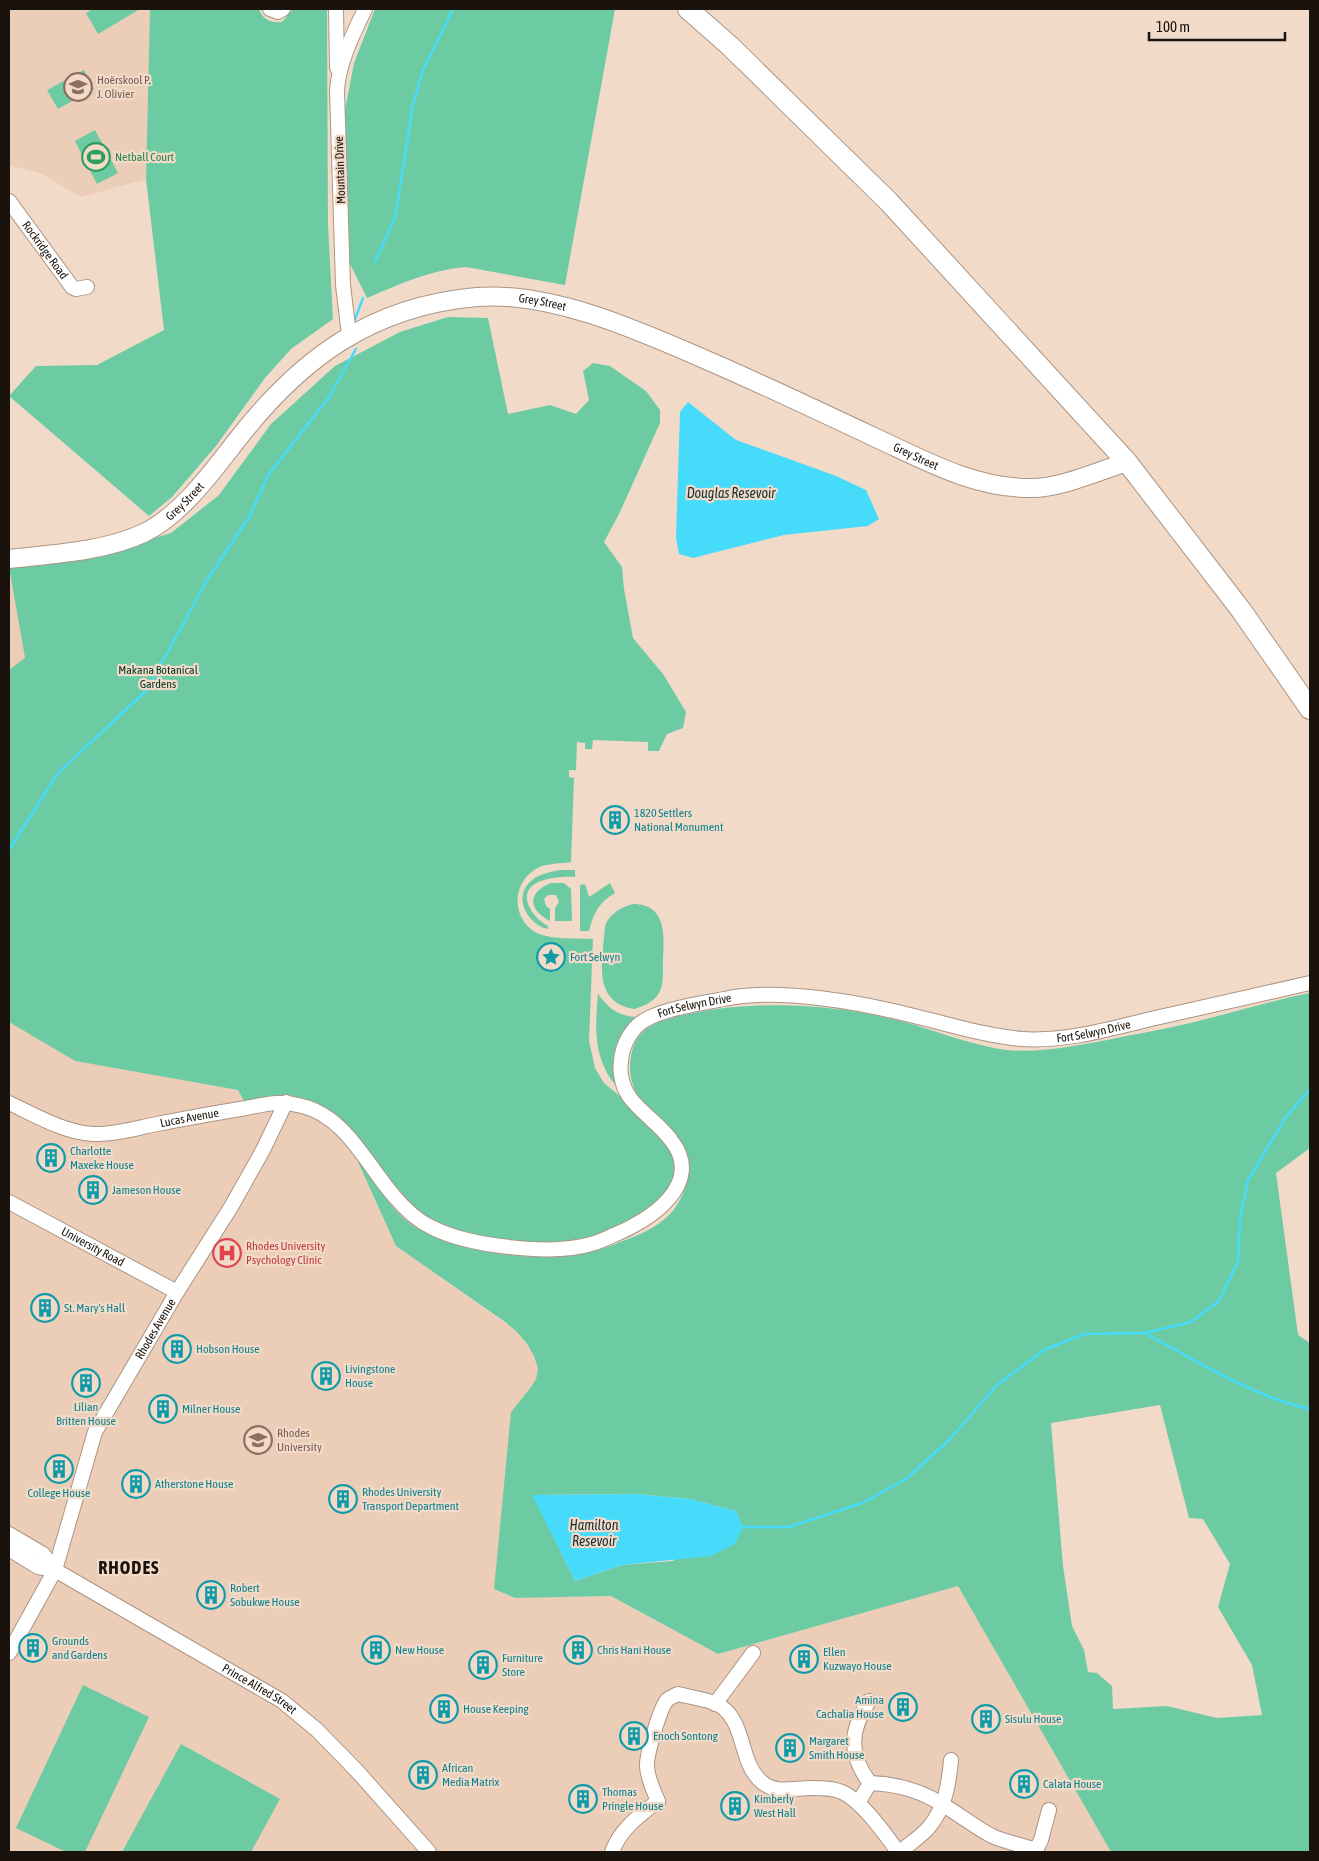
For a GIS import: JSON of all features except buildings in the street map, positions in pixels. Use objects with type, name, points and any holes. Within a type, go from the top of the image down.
[{"type":"highway","points":[[688,9],[751,66],[889,202],[1127,462],[1241,610],[1310,709]]},
{"type":"main road","name":"Grey Street","points":[[9,559],[76,552],[144,532],[164,520],[208,476],[244,430],[283,388],[308,364],[349,335],[385,317],[442,301],[480,296],[520,298],[573,308],[659,339],[775,390],[944,470],[979,482],[1012,488],[1035,488],[1057,484],[1127,462]]},
{"type":"street","points":[[270,9],[278,12],[283,9]]},
{"type":"street","points":[[336,9],[338,76]]},
{"type":"street","name":"Mountain Drive","points":[[349,335],[343,285],[338,76],[347,49],[365,9]]},
{"type":"street","name":"Rockridge Road","points":[[9,201],[72,287],[76,289],[87,287]]},
{"type":"street","name":"Fort Selwyn Drive","points":[[359,1149],[392,1194],[411,1214],[430,1227],[446,1234],[507,1246],[548,1249],[574,1247],[591,1244],[633,1228],[657,1212],[672,1197],[680,1182],[681,1167],[679,1154],[674,1142],[630,1098],[621,1072],[623,1050],[636,1028],[646,1019],[734,996],[820,998],[887,1009],[985,1034],[1041,1040],[1092,1033],[1310,983]]},
{"type":"street","name":"Lucas Avenue","points":[[9,1103],[62,1127],[95,1134],[117,1132],[198,1116],[286,1102],[309,1107],[322,1114],[334,1123],[359,1149]]},
{"type":"street","name":"Rhodes Avenue","points":[[9,1653],[55,1570],[95,1432],[177,1292],[231,1207],[263,1150],[286,1102]]},
{"type":"street","name":"University Road","points":[[9,1202],[177,1292]]},
{"type":"street","name":"Prince Alfred Street","points":[[9,1534],[43,1554],[55,1570]]},
{"type":"street","name":"Prince Alfred Street","points":[[9,1549],[38,1567],[55,1570],[282,1701],[317,1730],[429,1852]]},
{"type":"street","points":[[715,1704],[753,1653]]},
{"type":"street","points":[[612,1852],[615,1844],[630,1824],[658,1801],[648,1780],[647,1764],[660,1713],[666,1700],[678,1694],[715,1704],[728,1714],[737,1726],[749,1765],[764,1784],[786,1790],[831,1789],[844,1793],[858,1803],[899,1852],[930,1827],[947,1793],[952,1760]]},
{"type":"street","points":[[869,1701],[858,1719],[854,1732],[854,1747],[857,1760],[870,1783]]},
{"type":"street","points":[[858,1803],[870,1783]]},
{"type":"street","points":[[870,1783],[885,1783],[904,1788],[942,1804],[994,1837],[1037,1851],[1049,1810]]},
{"type":"shaded area","name":"Hoërskool P. J. Olivier","points":[[9,9],[150,9],[146,179],[81,197],[42,174],[9,165]]},
{"type":"shaded area","points":[[9,567],[25,659],[9,670]]},
{"type":"shaded area","name":"Rhodes University","points":[[9,1022],[75,1061],[238,1090],[245,1103],[292,1109],[319,1121],[345,1141],[354,1153],[396,1246],[517,1332],[534,1356],[538,1369],[536,1379],[531,1387],[511,1412],[515,1598],[611,1596],[718,1654],[958,1586],[1111,1852],[9,1852]]},
{"type":"green space","points":[[93,9],[140,9],[98,34],[86,13]]},
{"type":"green space","points":[[150,9],[259,9],[265,18],[271,21],[282,22],[293,9],[327,9],[328,225],[333,319],[291,349],[265,378],[216,446],[172,497],[149,516],[9,396],[36,366],[97,365],[164,330],[146,179]]},
{"type":"green space","points":[[375,9],[615,9],[565,285],[466,267],[428,274],[367,298],[346,256],[345,110],[354,63]]},
{"type":"green space","points":[[84,70],[94,89],[58,109],[47,90]]},
{"type":"green space","name":"Netball Court","points":[[95,130],[118,173],[97,184],[75,141]]},
{"type":"green space","name":"Makana Botanical Gardens","points":[[448,317],[488,318],[508,414],[550,405],[576,414],[589,400],[583,371],[593,363],[610,366],[646,391],[660,410],[660,423],[620,512],[604,542],[622,567],[633,638],[663,674],[686,712],[683,728],[667,734],[659,751],[648,751],[648,742],[593,740],[592,749],[585,749],[585,743],[577,742],[576,770],[569,770],[569,777],[574,778],[571,862],[547,865],[534,870],[522,884],[518,901],[522,919],[535,932],[555,937],[593,939],[589,1041],[595,1068],[604,1083],[621,1097],[668,1146],[674,1159],[675,1174],[670,1190],[647,1213],[587,1240],[554,1244],[518,1242],[475,1237],[445,1229],[420,1216],[402,1200],[363,1146],[290,1097],[266,1097],[245,1103],[238,1090],[75,1061],[9,1022],[9,670],[25,658],[9,567],[51,564],[129,546],[171,533],[219,495],[271,424],[335,366],[400,332]]},
{"type":"green space","points":[[560,870],[575,870],[575,877],[548,879],[532,886],[528,892],[527,900],[531,910],[538,919],[548,926],[548,929],[534,922],[529,916],[525,910],[523,895],[525,887],[531,881],[545,874]]},
{"type":"green space","points":[[551,883],[564,883],[571,889],[572,921],[555,921],[555,908],[559,902],[556,895],[548,895],[544,899],[546,906],[550,909],[550,921],[542,916],[534,906],[533,901],[538,891]]},
{"type":"green space","points":[[610,883],[615,893],[597,909],[589,931],[580,931],[580,885],[585,884],[589,897]]},
{"type":"green space","points":[[633,904],[653,910],[658,916],[664,943],[661,989],[649,1003],[634,1009],[620,1005],[611,998],[605,988],[602,964],[607,921],[616,912]]},
{"type":"green space","points":[[1310,993],[1310,1148],[1276,1173],[1298,1335],[1310,1343],[1310,1852],[1111,1852],[958,1586],[718,1654],[611,1596],[515,1598],[494,1589],[511,1412],[536,1379],[538,1369],[534,1356],[517,1332],[505,1322],[396,1246],[354,1153],[381,1193],[397,1212],[405,1220],[431,1235],[470,1248],[513,1255],[555,1257],[581,1254],[615,1244],[654,1227],[675,1208],[688,1179],[689,1162],[685,1148],[672,1131],[642,1103],[634,1088],[630,1073],[631,1054],[640,1035],[647,1028],[665,1020],[715,1009],[743,1006],[771,1005],[826,1008],[854,1011],[908,1023],[994,1048],[1031,1051],[1082,1045],[1169,1028]],"holes":[[[1160,1405],[1189,1518],[1203,1519],[1230,1564],[1218,1607],[1252,1665],[1262,1715],[1217,1718],[1167,1706],[1113,1709],[1112,1686],[1097,1673],[1088,1672],[1084,1650],[1072,1626],[1063,1566],[1051,1423]],[[636,1494],[690,1499],[736,1511],[673,1561],[622,1565],[575,1581],[533,1495]]]},
{"type":"green space","points":[[598,994],[614,1010],[624,1015],[636,1017],[622,1033],[615,1048],[613,1065],[616,1086],[608,1075],[599,1053],[596,1031]]},
{"type":"green space","points":[[83,1685],[149,1717],[85,1852],[66,1852],[16,1828]]},
{"type":"green space","points":[[181,1744],[280,1799],[251,1852],[122,1852]]},
{"type":"water","name":"Douglas Resevoir","points":[[688,402],[736,440],[836,476],[866,490],[879,519],[868,526],[784,535],[693,558],[679,554],[676,538],[680,412]]},
{"type":"water","name":"Hamilton Resevoir","points":[[636,1494],[690,1499],[736,1511],[743,1527],[735,1544],[711,1556],[622,1565],[575,1581],[532,1495]]},
{"type":"waterway","points":[[375,262],[395,217],[413,105],[423,70],[453,9]]},
{"type":"waterway","points":[[355,319],[363,298]]},
{"type":"waterway","points":[[9,850],[58,773],[147,690],[207,580],[249,517],[269,474],[329,397],[356,349]]},
{"type":"waterway","points":[[743,1527],[789,1527],[862,1503],[906,1479],[950,1439],[997,1385],[1044,1350],[1084,1334],[1145,1333],[1191,1322],[1219,1301],[1238,1262],[1240,1218],[1248,1180],[1286,1117],[1310,1089]]},
{"type":"waterway","points":[[1146,1334],[1247,1387],[1268,1396],[1310,1409]]},
{"type":"place","name":"Hoërskool P. J. Olivier","points":[[78,87]]},
{"type":"place","name":"Netball Court","points":[[96,157]]},
{"type":"place","name":"1820 Settlers National Monument","points":[[615,820]]},
{"type":"place","name":"Fort Selwyn","points":[[551,957]]},
{"type":"place","name":"Charlotte Maxeke House","points":[[51,1158]]},
{"type":"place","name":"Jameson House","points":[[93,1190]]},
{"type":"place","name":"Rhodes University Psychology Clinic","points":[[227,1253]]},
{"type":"place","name":"St. Mary's Hall","points":[[45,1308]]},
{"type":"place","name":"Hobson House","points":[[177,1349]]},
{"type":"place","name":"Livingstone House","points":[[326,1376]]},
{"type":"place","name":"Lilian Britten House","points":[[86,1383]]},
{"type":"place","name":"Milner House","points":[[163,1409]]},
{"type":"place","name":"Rhodes University","points":[[258,1440]]},
{"type":"place","name":"College House","points":[[59,1469]]},
{"type":"place","name":"Atherstone House","points":[[136,1484]]},
{"type":"place","name":"Rhodes University Transport Department","points":[[343,1499]]},
{"type":"place","name":"Robert Sobukwe House","points":[[211,1595]]},
{"type":"place","name":"Grounds and Gardens","points":[[33,1648]]},
{"type":"place","name":"New House","points":[[376,1650]]},
{"type":"place","name":"Chris Hani House","points":[[578,1650]]},
{"type":"place","name":"Ellen Kuzwayo House","points":[[804,1659]]},
{"type":"place","name":"Furniture Store","points":[[483,1665]]},
{"type":"place","name":"Amina Cachalia House","points":[[903,1707]]},
{"type":"place","name":"House Keeping","points":[[444,1709]]},
{"type":"place","name":"Sisulu House","points":[[986,1719]]},
{"type":"place","name":"Enoch Sontong","points":[[634,1736]]},
{"type":"place","name":"Margaret Smith House","points":[[790,1748]]},
{"type":"place","name":"African Media Matrix","points":[[423,1775]]},
{"type":"place","name":"Calata House","points":[[1024,1784]]},
{"type":"place","name":"Thomas Pringle House","points":[[583,1799]]},
{"type":"place","name":"Kimberly West Hall","points":[[735,1806]]},
{"type":"district","name":"RHODES","points":[[129,1567]]}]
